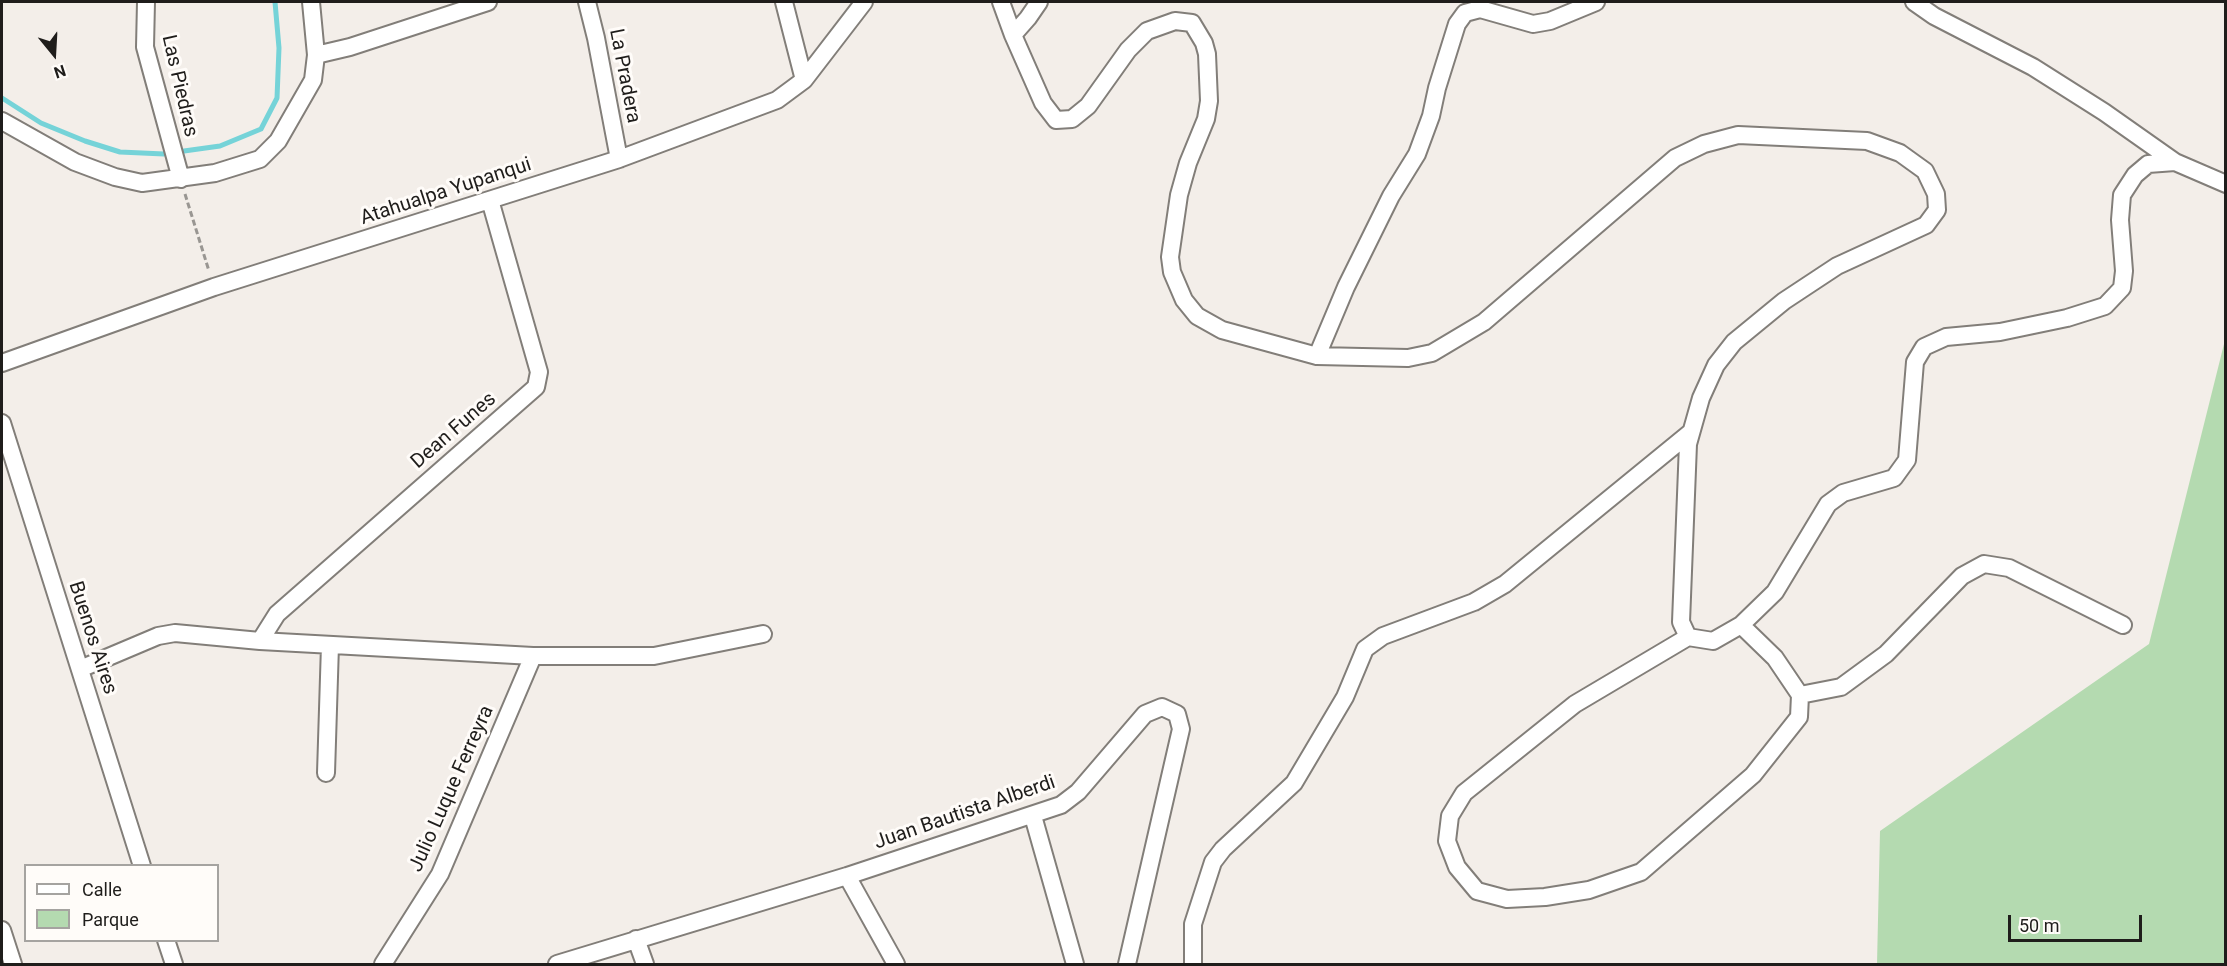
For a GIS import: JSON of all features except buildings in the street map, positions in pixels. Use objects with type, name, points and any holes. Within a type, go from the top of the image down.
[{"type":"street","name":"Las Piedras","points":[[146,2],[145,47],[181,179]]},
{"type":"street","points":[[2,122],[75,162],[115,177],[142,183],[215,173],[260,159],[279,141],[313,80],[316,55],[311,2]]},
{"type":"street","points":[[316,55],[350,47],[488,2]]},
{"type":"street","name":"La Pradera","points":[[587,2],[619,159]]},
{"type":"street","points":[[784,2],[804,80]]},
{"type":"street","name":"Atahualpa Yupanqui","points":[[2,363],[214,287],[619,159],[777,100],[804,80],[864,2]]},
{"type":"street","points":[[1002,2],[1013,35],[1043,103],[1056,120],[1072,119],[1088,106],[1128,50],[1147,31],[1175,21],[1192,23],[1204,43],[1207,54],[1209,100],[1206,119],[1188,163],[1179,195],[1170,257],[1172,272],[1184,300],[1197,316],[1222,330],[1317,356],[1407,358],[1432,354],[1484,322],[1675,158],[1704,144],[1738,135],[1867,141],[1900,153],[1925,171],[1936,194],[1937,210],[1926,225],[1837,266],[1784,301],[1734,342],[1716,365],[1701,398],[1688,444],[1681,622],[1688,637]]},
{"type":"street","points":[[1013,35],[1039,2]]},
{"type":"street","points":[[1317,356],[1346,287],[1376,226],[1391,196],[1417,154],[1431,116],[1437,88],[1457,24],[1465,14],[1480,9],[1533,24],[1550,21],[1596,2]]},
{"type":"street","points":[[1914,2],[1934,16],[2033,67],[2104,112],[2175,162],[2226,184]]},
{"type":"street","points":[[1742,625],[1775,658],[1800,695],[1799,717],[1753,775],[1641,872],[1589,890],[1545,897],[1508,899],[1477,891],[1457,867],[1447,841],[1450,816],[1464,793],[1575,704],[1688,637],[1713,641],[1742,625],[1775,592],[1828,504],[1843,493],[1894,478],[1907,460],[1915,362],[1924,347],[1946,337],[2011,329],[2067,318],[2105,306],[2122,288],[2124,271],[2120,220],[2122,195],[2135,175],[2148,164],[2175,162]]},
{"type":"street","name":"Dean Funes","points":[[260,641],[277,614],[536,387],[539,372],[490,200]]},
{"type":"street","name":"Buenos Aires","points":[[2,423],[141,864]]},
{"type":"street","points":[[1193,964],[1193,924],[1213,862],[1223,849],[1294,783],[1345,697],[1365,649],[1383,636],[1474,602],[1505,584],[1691,432]]},
{"type":"street","points":[[1800,695],[1841,687],[1886,654],[1962,576],[1984,564],[2009,568],[2123,625]]},
{"type":"street","points":[[80,669],[158,636],[175,633],[260,641],[533,656],[654,656],[763,634]]},
{"type":"street","points":[[326,773],[330,645]]},
{"type":"street","name":"Julio Luque Ferreyra","points":[[383,964],[440,874],[533,656]]},
{"type":"street","name":"Juan Bautista Alberdi","points":[[557,964],[847,876],[1061,806],[1078,792],[1145,714],[1162,707],[1177,714],[1181,729],[1127,964]]},
{"type":"street","points":[[1033,816],[1075,964]]},
{"type":"street","points":[[847,876],[896,964]]},
{"type":"street","points":[[2,930],[13,964]]},
{"type":"street","points":[[636,939],[645,964]]},
{"type":"street","points":[[167,942],[174,964]]},
{"type":"path","points":[[181,179],[214,287]]},
{"type":"green space","points":[[2225,340],[2225,964],[1877,964],[1880,831],[2149,644]]},
{"type":"waterway","points":[[184,151],[220,146],[261,129],[277,98],[279,48],[275,2]]},
{"type":"waterway","points":[[2,98],[41,123],[85,141],[120,152],[164,154]]}]
